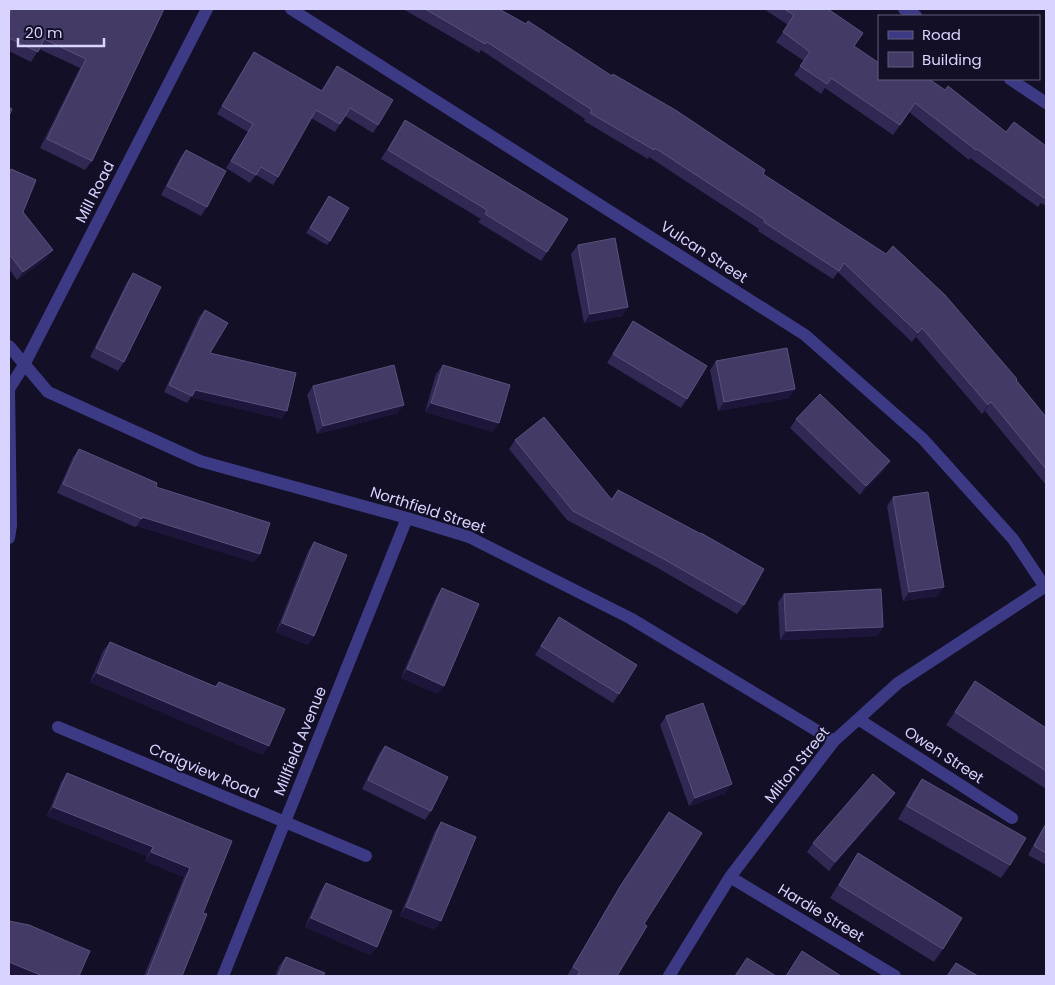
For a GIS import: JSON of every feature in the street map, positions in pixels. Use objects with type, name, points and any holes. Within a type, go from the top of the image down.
[{"type":"street","name":"Mill Road","points":[[9,389],[24,365],[207,9]]},
{"type":"street","name":"Vulcan Street","points":[[291,9],[805,335],[923,438],[1013,539],[1046,587]]},
{"type":"street","points":[[1012,80],[1046,102]]},
{"type":"street","name":"Northfield Street","points":[[9,346],[48,392],[200,461],[469,537],[630,618],[834,741]]},
{"type":"street","points":[[9,389],[11,524],[9,538]]},
{"type":"street","name":"Millfield Avenue","points":[[223,976],[407,518]]},
{"type":"street","name":"Milton Street","points":[[669,976],[730,877],[834,741],[898,683],[1046,587]]},
{"type":"street","name":"Owen Street","points":[[858,719],[1012,818]]},
{"type":"street","name":"Craigview Road","points":[[58,727],[366,856]]},
{"type":"street","name":"Hardie Street","points":[[730,877],[895,976]]},
{"type":"building","points":[[9,9],[164,9],[92,161],[47,139],[86,59],[44,39],[38,52],[9,38],[9,16],[11,10]]},
{"type":"building","points":[[425,9],[499,9],[526,24],[528,21],[612,76],[613,74],[677,111],[765,170],[763,174],[886,254],[893,246],[945,295],[1017,379],[1046,417],[1046,469],[991,402],[988,405],[922,328],[918,333],[844,263],[839,271],[655,148],[654,150],[590,113],[592,110],[487,42],[485,44]]},
{"type":"building","points":[[784,9],[828,9],[863,33],[854,46],[878,62],[878,80],[930,80],[945,90],[948,86],[1006,132],[1014,122],[1046,146],[1046,195],[1044,198],[976,150],[915,103],[900,125],[831,78],[827,84],[800,66],[810,52],[783,32],[794,15]]},
{"type":"building","points":[[254,52],[322,91],[337,66],[393,100],[378,125],[350,108],[340,124],[316,110],[278,177],[261,167],[256,175],[231,161],[253,124],[222,106]]},
{"type":"building","points":[[405,120],[568,219],[547,252],[485,214],[487,210],[388,150]]},
{"type":"building","points":[[186,150],[226,171],[207,207],[167,186]]},
{"type":"building","points":[[11,169],[36,180],[23,212],[53,250],[23,272],[9,254],[9,174]]},
{"type":"building","points":[[329,196],[349,208],[330,241],[310,228]]},
{"type":"building","points":[[615,238],[628,307],[590,314],[578,245]]},
{"type":"building","points":[[133,273],[161,287],[124,362],[96,348]]},
{"type":"building","points":[[205,310],[228,323],[210,353],[296,373],[287,411],[195,390],[192,396],[169,385]]},
{"type":"building","points":[[633,321],[707,366],[687,399],[613,354]]},
{"type":"building","points":[[787,348],[795,389],[724,402],[716,361]]},
{"type":"building","points":[[394,365],[404,405],[323,426],[313,386]]},
{"type":"building","points":[[443,365],[510,385],[499,423],[431,403]]},
{"type":"building","points":[[820,394],[890,461],[866,486],[796,419]]},
{"type":"building","points":[[544,417],[612,500],[618,490],[701,533],[764,569],[744,605],[662,558],[573,511],[515,440]]},
{"type":"building","points":[[79,449],[157,483],[156,487],[270,523],[260,554],[142,517],[142,519],[63,484]]},
{"type":"building","points":[[928,492],[944,587],[909,592],[893,497]]},
{"type":"building","points":[[314,542],[347,555],[314,636],[282,623]]},
{"type":"building","points":[[442,588],[479,604],[444,686],[407,669]]},
{"type":"building","points":[[881,589],[883,627],[786,631],[784,594]]},
{"type":"building","points":[[559,617],[637,665],[619,694],[541,646]]},
{"type":"building","points":[[110,642],[216,687],[219,682],[285,709],[269,746],[97,673]]},
{"type":"building","points":[[975,681],[1046,728],[1046,771],[955,712]]},
{"type":"building","points":[[703,703],[732,784],[695,798],[666,716]]},
{"type":"building","points":[[385,746],[448,777],[431,811],[368,780]]},
{"type":"building","points":[[67,773],[232,841],[203,913],[207,914],[182,976],[147,976],[190,868],[151,852],[153,847],[53,807]]},
{"type":"building","points":[[873,774],[895,793],[835,862],[813,843]]},
{"type":"building","points":[[922,779],[1026,838],[1010,865],[907,806]]},
{"type":"building","points":[[669,812],[702,833],[644,924],[647,926],[617,976],[577,976],[580,971],[573,967],[621,885]]},
{"type":"building","points":[[441,822],[476,837],[441,921],[406,907]]},
{"type":"building","points":[[1046,824],[1046,853],[1034,846]]},
{"type":"building","points":[[858,853],[962,918],[943,949],[839,885]]},
{"type":"building","points":[[326,883],[392,911],[377,947],[311,918]]},
{"type":"building","points":[[9,921],[29,925],[90,951],[79,976],[43,976],[9,962]]},
{"type":"building","points":[[802,951],[841,976],[786,976]]},
{"type":"building","points":[[286,957],[325,973],[323,976],[278,976]]},
{"type":"building","points":[[747,958],[776,976],[735,976]]},
{"type":"building","points":[[956,963],[978,976],[947,976]]}]
